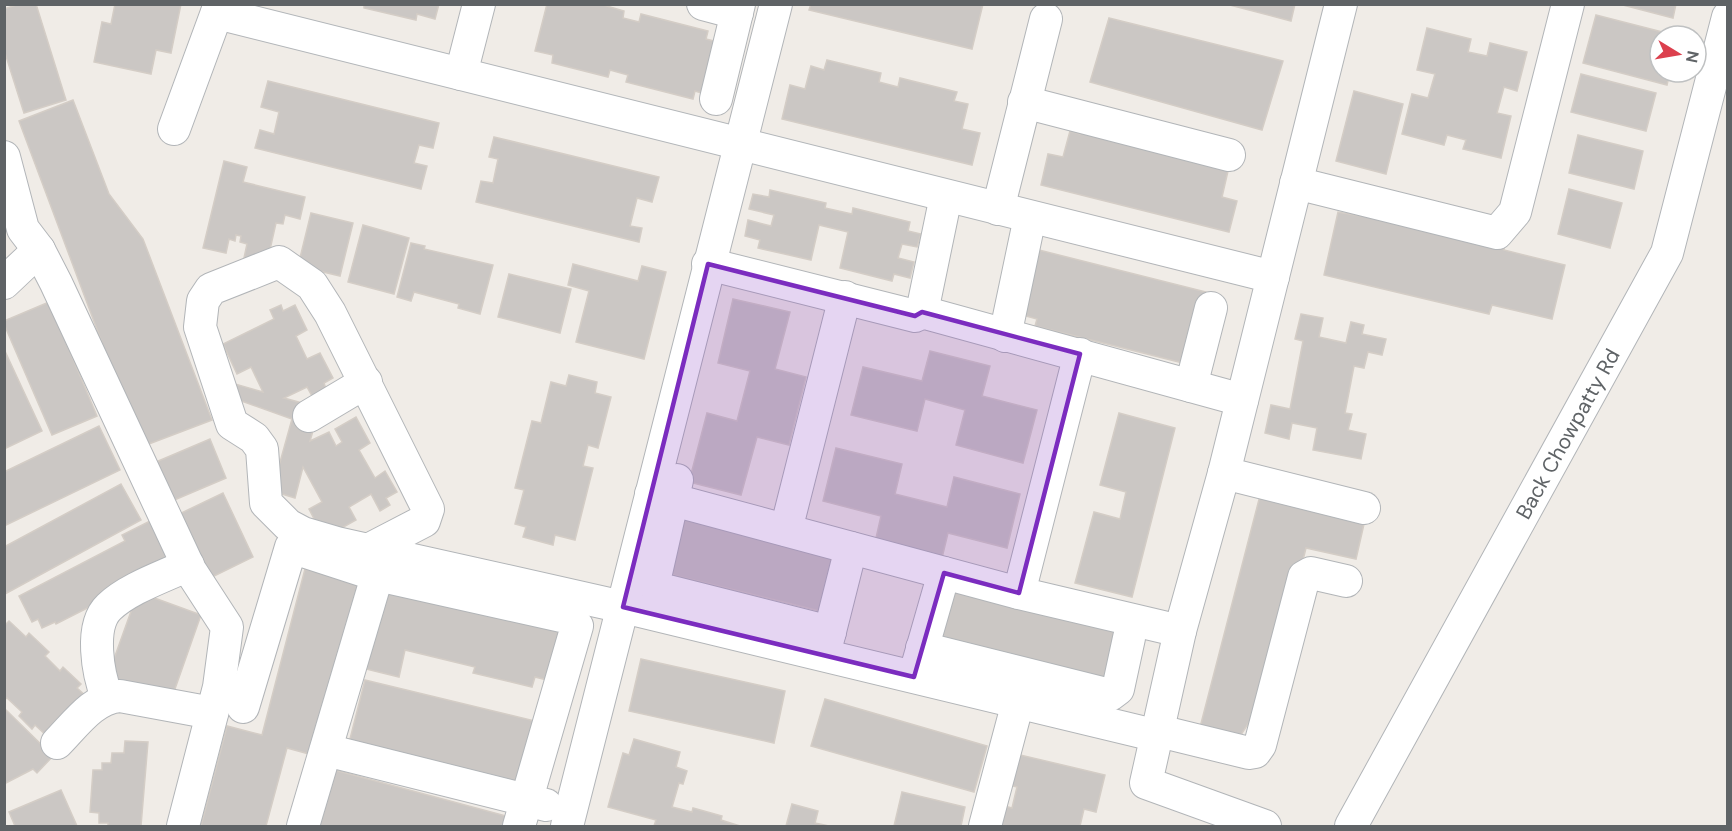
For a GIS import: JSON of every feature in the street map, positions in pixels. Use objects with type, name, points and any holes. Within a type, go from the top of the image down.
[{"type":"street","points":[[461,74],[479,4]]},
{"type":"street","points":[[703,4],[738,9],[716,99]]},
{"type":"street","points":[[326,750],[523,814],[569,818],[623,606],[662,496],[717,266],[740,145],[776,4]]},
{"type":"street","points":[[1265,826],[1203,816],[1146,783],[1180,631],[1224,473],[1341,4]]},
{"type":"street","points":[[1296,183],[1497,233],[1515,212],[1568,4]]},
{"type":"street","points":[[174,129],[218,9],[740,145],[1273,277]]},
{"type":"street","name":"Back Chowpatty Rd","points":[[1351,826],[1667,253],[1728,17]]},
{"type":"street","points":[[998,208],[1046,19]]},
{"type":"street","points":[[1024,102],[1229,155]]},
{"type":"street","points":[[4,157],[22,238],[188,565],[227,627],[219,687],[183,826]]},
{"type":"street","points":[[922,312],[946,196]]},
{"type":"street","points":[[1005,336],[1030,217]]},
{"type":"street","points":[[4,283],[22,238]]},
{"type":"street","points":[[303,826],[326,750],[377,559],[424,521],[428,508],[330,313],[312,285],[279,261],[210,290],[203,301],[200,327],[232,424],[254,438],[262,449],[266,503],[288,525],[303,533],[377,559],[570,618],[577,626],[523,814]]},
{"type":"street","points":[[717,266],[915,316],[922,312],[1242,400]]},
{"type":"street","points":[[786,530],[845,297]]},
{"type":"street","points":[[1191,386],[1211,308]]},
{"type":"street","points":[[1019,593],[1080,354]]},
{"type":"street","points":[[309,416],[366,382]]},
{"type":"street","points":[[1224,473],[1364,508]]},
{"type":"street","points":[[662,496],[1019,593],[1180,631]]},
{"type":"street","points":[[662,496],[654,582],[656,588],[827,644]]},
{"type":"street","points":[[243,708],[291,547],[377,559],[918,662],[1110,695],[1118,689],[1129,639]]},
{"type":"street","points":[[827,644],[851,548]]},
{"type":"street","points":[[107,697],[98,674],[98,633],[101,617],[109,607],[131,593],[188,565]]},
{"type":"street","points":[[918,662],[944,573]]},
{"type":"street","points":[[918,662],[1018,702],[1249,753],[1255,752],[1260,744],[1304,577],[1311,573],[1346,581]]},
{"type":"street","points":[[57,743],[98,702],[107,697],[120,696],[212,713]]},
{"type":"street","points":[[985,826],[1018,702]]},
{"type":"highlighted area","points":[[708,264],[915,316],[922,312],[1080,354],[1019,593],[944,573],[914,677],[623,607]]},
{"type":"building","points":[[19,4],[36,4],[66,100],[24,113],[4,50],[4,9]]},
{"type":"building","points":[[115,4],[181,4],[171,53],[156,50],[151,74],[94,62],[102,22],[111,24]]},
{"type":"building","points":[[364,4],[439,4],[435,19],[417,14],[416,20],[364,8]]},
{"type":"building","points":[[547,4],[600,4],[624,11],[623,18],[639,22],[641,14],[708,31],[706,39],[718,42],[705,94],[695,91],[693,99],[626,82],[628,75],[610,70],[608,77],[552,63],[553,55],[535,51]]},
{"type":"building","points":[[811,4],[983,4],[972,49],[809,10]]},
{"type":"building","points":[[1226,4],[1295,4],[1291,21]]},
{"type":"building","points":[[1619,4],[1676,4],[1673,18]]},
{"type":"building","points":[[1596,15],[1648,28],[1648,80],[1583,63]]},
{"type":"building","points":[[1109,18],[1283,61],[1262,130],[1090,82]]},
{"type":"building","points":[[1427,28],[1471,39],[1468,52],[1487,56],[1490,43],[1527,52],[1517,91],[1504,87],[1497,113],[1511,116],[1501,158],[1463,149],[1466,140],[1447,135],[1444,145],[1402,134],[1412,94],[1428,98],[1435,74],[1417,70]]},
{"type":"building","points":[[827,60],[881,73],[879,82],[898,87],[900,78],[957,92],[954,101],[968,104],[962,129],[980,133],[972,165],[782,119],[790,85],[805,89],[811,66],[824,70]]},
{"type":"building","points":[[1581,74],[1656,93],[1646,131],[1571,112]]},
{"type":"building","points":[[268,81],[439,123],[433,148],[419,145],[414,163],[427,166],[421,189],[255,148],[260,130],[274,134],[279,112],[261,107]]},
{"type":"building","points":[[1354,91],[1403,104],[1386,174],[1336,161]]},
{"type":"building","points":[[73,100],[109,194],[143,239],[212,420],[141,447],[19,121]]},
{"type":"building","points":[[1082,127],[1218,161],[1216,168],[1228,171],[1222,197],[1237,201],[1229,232],[1041,185],[1048,154],[1063,157],[1070,131],[1080,134]]},
{"type":"building","points":[[1578,135],[1643,151],[1634,189],[1569,173]]},
{"type":"building","points":[[494,137],[659,177],[652,202],[637,198],[630,226],[642,228],[639,242],[476,202],[481,181],[493,183],[498,159],[489,157]]},
{"type":"building","points":[[224,161],[247,167],[243,182],[305,197],[300,219],[285,215],[283,224],[276,223],[267,263],[244,258],[247,244],[240,242],[241,236],[236,235],[235,241],[229,239],[226,253],[203,248]]},
{"type":"building","points":[[1569,189],[1622,203],[1610,248],[1558,234]]},
{"type":"building","points":[[770,190],[826,203],[825,208],[852,214],[853,208],[910,222],[908,231],[921,234],[917,247],[902,244],[898,258],[914,262],[910,278],[894,274],[892,281],[840,268],[848,232],[819,225],[811,260],[758,248],[760,240],[745,236],[748,220],[771,226],[774,215],[749,209],[753,194],[769,197]]},
{"type":"building","points":[[1362,209],[1505,240],[1504,250],[1565,265],[1552,319],[1492,305],[1489,314],[1324,275],[1338,212],[1360,216]]},
{"type":"building","points":[[311,213],[353,223],[340,276],[298,266]]},
{"type":"building","points":[[363,225],[409,238],[394,294],[348,282]]},
{"type":"building","points":[[411,243],[425,246],[424,249],[493,265],[480,314],[458,308],[459,304],[414,292],[411,301],[397,297]]},
{"type":"building","points":[[1031,248],[1210,293],[1191,365],[1035,326],[1037,319],[1015,313]]},
{"type":"building","points":[[573,264],[638,281],[642,266],[666,272],[644,359],[576,342],[589,291],[568,285]]},
{"type":"building","points":[[509,274],[571,289],[560,333],[498,317]]},
{"type":"building","points":[[733,299],[790,312],[775,369],[806,377],[789,445],[757,437],[741,495],[689,482],[707,413],[737,421],[750,371],[718,363]]},
{"type":"building","points":[[49,302],[97,416],[52,435],[4,324],[4,321]]},
{"type":"building","points":[[281,305],[283,311],[295,305],[307,330],[296,336],[307,359],[320,353],[333,378],[324,383],[326,389],[312,396],[307,387],[284,398],[302,403],[315,424],[310,441],[329,432],[336,446],[342,442],[335,429],[356,417],[370,443],[359,450],[375,478],[385,471],[397,492],[386,498],[390,505],[380,511],[371,494],[349,507],[356,520],[324,538],[309,509],[322,502],[303,467],[295,498],[272,491],[292,419],[230,397],[228,382],[263,392],[251,367],[237,374],[223,344],[274,319],[270,310]]},
{"type":"building","points":[[1301,314],[1323,318],[1319,337],[1346,343],[1351,322],[1364,325],[1362,334],[1386,339],[1382,355],[1368,352],[1364,368],[1354,366],[1345,413],[1352,414],[1348,430],[1366,434],[1361,459],[1313,450],[1317,428],[1292,423],[1289,439],[1265,433],[1271,405],[1290,409],[1303,341],[1295,339]]},
{"type":"building","points":[[4,349],[42,431],[4,449]]},
{"type":"building","points":[[930,351],[990,366],[982,396],[1037,410],[1023,463],[956,445],[965,410],[925,399],[917,431],[851,415],[863,367],[922,381]]},
{"type":"building","points":[[569,375],[597,382],[595,393],[611,397],[598,448],[588,445],[583,466],[593,468],[575,540],[555,535],[553,545],[523,537],[526,527],[515,524],[524,490],[515,488],[532,421],[541,423],[551,382],[566,386]]},
{"type":"building","points":[[1119,413],[1175,428],[1132,597],[1075,583],[1094,512],[1120,519],[1126,492],[1100,485]]},
{"type":"building","points":[[99,426],[120,470],[4,526],[4,472]]},
{"type":"building","points":[[210,439],[226,478],[165,504],[149,465]]},
{"type":"building","points":[[836,448],[902,464],[895,494],[947,507],[954,477],[1020,494],[1007,548],[948,533],[941,562],[874,547],[881,516],[823,501]]},
{"type":"building","points":[[121,484],[141,520],[5,594],[4,547]]},
{"type":"building","points":[[1263,484],[1367,511],[1356,559],[1306,548],[1271,689],[1233,747],[1197,739]]},
{"type":"building","points":[[223,493],[253,557],[204,581],[173,517]]},
{"type":"building","points":[[674,517],[842,558],[828,613],[661,572]]},
{"type":"building","points":[[152,520],[174,564],[56,624],[55,622],[42,628],[38,619],[32,622],[19,596],[125,541],[122,535]]},
{"type":"building","points":[[305,569],[365,585],[320,757],[287,748],[266,826],[201,826],[227,726],[262,735]]},
{"type":"building","points":[[947,586],[1121,631],[1106,687],[932,642]]},
{"type":"building","points":[[385,587],[563,630],[551,681],[535,677],[532,687],[473,673],[475,667],[405,650],[399,677],[366,669]]},
{"type":"building","points":[[138,592],[201,615],[170,703],[106,681]]},
{"type":"building","points":[[9,621],[26,637],[29,633],[49,652],[45,656],[60,671],[63,667],[81,684],[77,688],[87,697],[48,737],[35,725],[32,729],[19,716],[22,712],[7,698],[4,700],[4,626]]},
{"type":"building","points":[[641,659],[785,691],[774,743],[629,711]]},
{"type":"building","points":[[365,680],[539,722],[523,785],[349,743]]},
{"type":"building","points":[[825,699],[987,746],[974,792],[811,746]]},
{"type":"building","points":[[4,708],[53,756],[37,773],[33,769],[4,784]]},
{"type":"building","points":[[634,739],[680,752],[676,767],[687,771],[683,784],[679,783],[672,807],[692,812],[693,808],[722,816],[721,820],[740,826],[654,826],[656,820],[608,807],[623,753],[629,755]]},
{"type":"building","points":[[125,741],[148,742],[141,826],[108,826],[108,823],[99,823],[99,813],[90,812],[93,770],[102,770],[102,763],[111,763],[112,753],[124,753]]},
{"type":"building","points":[[1012,753],[1105,775],[1096,812],[1084,809],[1080,826],[995,826],[1000,805],[1012,808],[1017,787],[1005,784]]},
{"type":"building","points":[[331,769],[506,816],[503,826],[317,826]]},
{"type":"building","points":[[61,790],[77,826],[15,826],[9,812]]},
{"type":"building","points":[[902,792],[965,807],[961,826],[894,826]]},
{"type":"building","points":[[792,804],[818,811],[815,823],[829,826],[786,826]]}]
